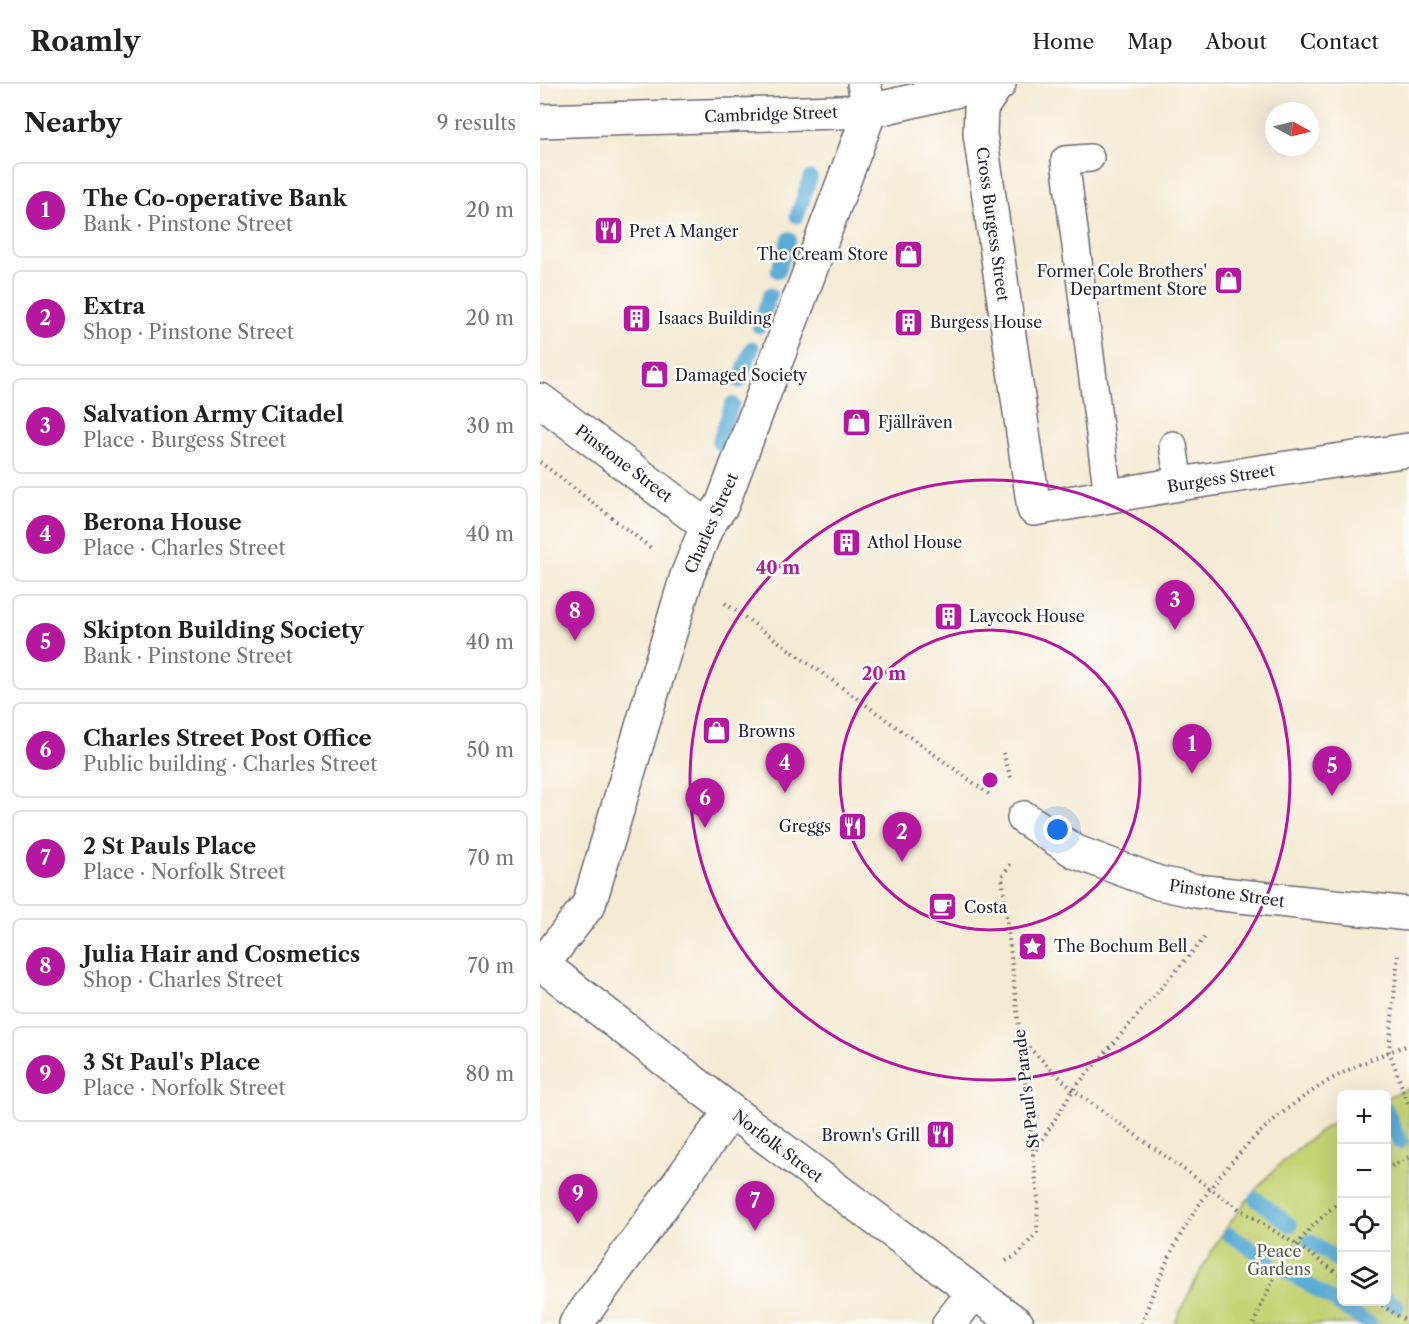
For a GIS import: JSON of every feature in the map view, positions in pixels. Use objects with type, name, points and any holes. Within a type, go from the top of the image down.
[{"type":"street","name":"Cambridge Street","points":[[540,121],[867,98],[997,85]]},
{"type":"street","name":"Cross Burgess Street","points":[[997,85],[981,108],[980,134],[1034,508]]},
{"type":"street","name":"Charles Street","points":[[541,964],[589,904],[687,576],[707,526],[722,505],[867,98]]},
{"type":"street","name":"Pinstone Street","points":[[540,400],[707,526]]},
{"type":"street","name":"Burgess Street","points":[[1034,508],[1409,450]]},
{"type":"street","name":"Pinstone Street","points":[[1030,823],[1076,852],[1159,883],[1197,891],[1405,913]]},
{"type":"street","name":"Norfolk Street","points":[[541,964],[731,1111],[1017,1324]]},
{"type":"street","points":[[576,1324],[731,1111]]},
{"type":"street","points":[[948,1324],[974,1292]]},
{"type":"lane","points":[[1090,158],[1065,160],[1108,496]]},
{"type":"lane","points":[[1173,445],[1179,484]]},
{"type":"path","points":[[540,462],[687,576],[1030,823]]},
{"type":"path","name":"St Paul's Parade","points":[[974,1292],[996,1266],[1019,1254],[1038,1232],[1034,1155],[1002,876],[1030,823]]},
{"type":"path","points":[[1034,1155],[1073,1090],[1240,896]]},
{"type":"path","points":[[1405,913],[1389,1051],[1409,1106]]},
{"type":"path","points":[[1020,1039],[1073,1090],[1239,1209],[1337,1273]]},
{"type":"path","points":[[1142,1324],[1169,1254],[1210,1188],[1253,1138],[1338,1074],[1389,1051],[1409,1045]]},
{"type":"path","points":[[1391,1166],[1409,1157]]},
{"type":"path","points":[[1254,1324],[1270,1287],[1297,1245],[1337,1204]]},
{"type":"path","points":[[1383,1306],[1409,1323]]},
{"type":"green space","name":"Peace Gardens","points":[[1409,1088],[1409,1324],[1174,1324],[1210,1254],[1238,1211],[1273,1171],[1299,1148],[1337,1121],[1337,1306],[1391,1306],[1391,1095]]},
{"type":"waterway","points":[[797,216],[810,178]]},
{"type":"waterway","points":[[778,271],[789,239]]},
{"type":"waterway","points":[[759,326],[770,295]]},
{"type":"waterway","points":[[740,381],[752,348]]},
{"type":"waterway","points":[[719,443],[732,404]]},
{"type":"waterway","points":[[1391,1121],[1400,1142]]},
{"type":"waterway","points":[[1256,1199],[1290,1225]]},
{"type":"waterway","points":[[1230,1235],[1269,1260]]},
{"type":"waterway","points":[[1310,1241],[1337,1260]]},
{"type":"waterway","points":[[1288,1272],[1370,1324]]},
{"type":"waterway","points":[[1391,1302],[1397,1306]]},
{"type":"place","name":"Pret A Manger","points":[[608,231]]},
{"type":"place","name":"The Cream Store","points":[[909,254]]},
{"type":"place","name":"Former Cole Brothers' Department Store","points":[[1228,280]]},
{"type":"place","name":"Isaacs Building","points":[[637,318]]},
{"type":"place","name":"Burgess House","points":[[909,322]]},
{"type":"place","name":"Damaged Society","points":[[654,375]]},
{"type":"place","name":"Fjällräven","points":[[857,422]]},
{"type":"place","name":"Athol House","points":[[846,542]]},
{"type":"place","name":"Laycock House","points":[[948,616]]},
{"type":"place","name":"Salvation Army Citadel","points":[[1175,630]]},
{"type":"place","name":"Julia Hair and Cosmetics","points":[[575,641]]},
{"type":"place","name":"Browns","points":[[717,731]]},
{"type":"place","name":"The Co-operative Bank","points":[[1192,774]]},
{"type":"place","name":"Berona House","points":[[785,793]]},
{"type":"place","name":"Skipton Building Society","points":[[1332,796]]},
{"type":"place","name":"Greggs","points":[[852,826]]},
{"type":"place","name":"Charles Street Post Office","points":[[705,828]]},
{"type":"place","name":"Extra","points":[[902,862]]},
{"type":"place","name":"Costa","points":[[943,907]]},
{"type":"place","name":"The Bochum Bell","points":[[1033,946]]},
{"type":"place","name":"Brown's Grill","points":[[941,1135]]},
{"type":"place","name":"3 St Paul's Place","points":[[578,1224]]},
{"type":"place","name":"2 St Pauls Place","points":[[755,1231]]}]
